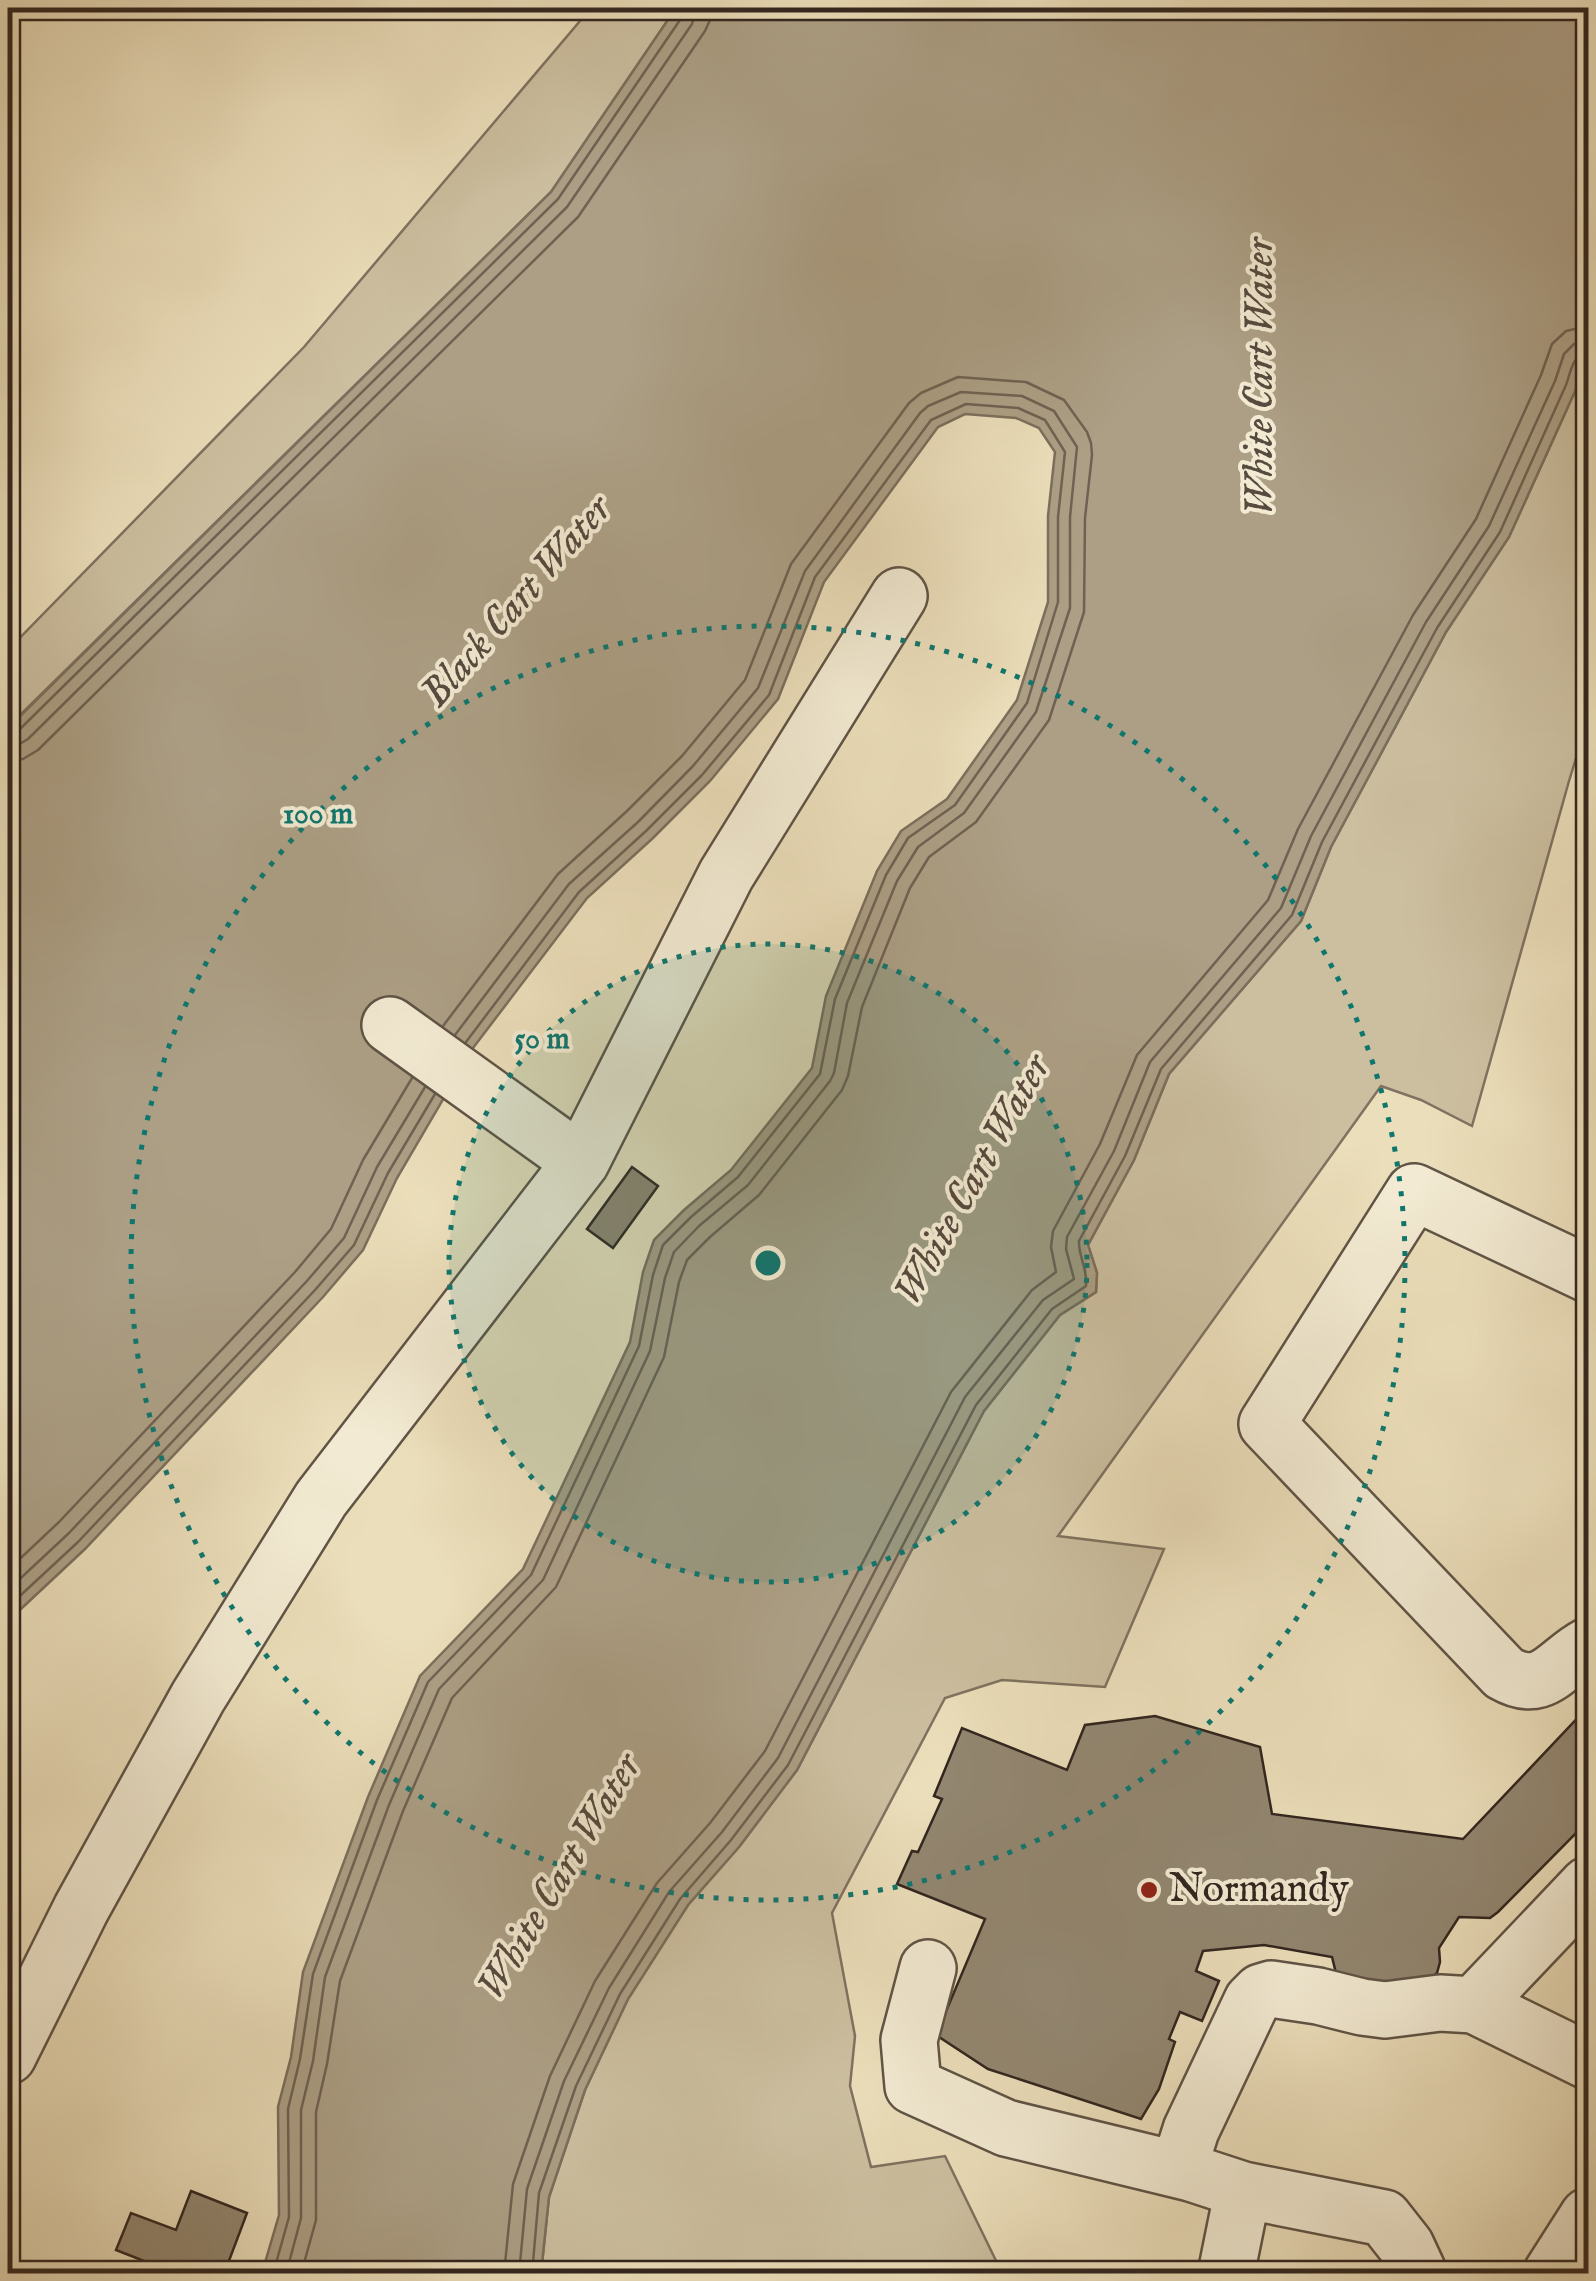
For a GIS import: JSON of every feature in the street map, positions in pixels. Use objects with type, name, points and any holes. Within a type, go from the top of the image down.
[{"type":"street","points":[[8,2056],[81,1908],[198,1698],[321,1498],[581,1162],[726,874],[899,596]]},
{"type":"street","points":[[390,1025],[581,1162]]},
{"type":"street","points":[[1588,1274],[1414,1192],[1267,1424],[1504,1673],[1518,1681],[1543,1680],[1588,1646]]},
{"type":"street","points":[[1474,2006],[1588,1885]]},
{"type":"street","points":[[928,1968],[909,2040],[913,2086],[1006,2128],[1243,2190],[1384,2218],[1406,2246],[1418,2274]]},
{"type":"street","points":[[1190,2174],[1184,2152],[1191,2130],[1252,2001],[1271,1989],[1385,2010],[1440,2004],[1474,2006],[1588,2061]]},
{"type":"street","points":[[1226,2274],[1243,2190]]},
{"type":"street","points":[[1551,2274],[1588,2216]]},
{"type":"shaded area","points":[[591,8],[676,8],[551,192],[8,727],[8,650],[304,347]]},
{"type":"shaded area","points":[[1588,350],[1588,719],[1472,1126],[1421,1100],[1381,1086],[1058,1536],[1164,1549],[1105,1687],[1002,1680],[945,1698],[832,1913],[855,2036],[850,2086],[871,2167],[945,2156],[1002,2273],[541,2274],[549,2197],[585,2090],[628,1999],[688,1905],[739,1847],[797,1770],[984,1411],[1060,1315],[1096,1292],[1097,1273],[1088,1245],[1134,1160],[1169,1074],[1301,921],[1331,847],[1446,632],[1509,537],[1576,389]]},
{"type":"water","points":[[676,8],[1588,8],[1588,350],[1576,389],[1509,537],[1446,632],[1331,847],[1301,921],[1169,1074],[1134,1160],[1088,1245],[1097,1273],[1096,1292],[1060,1315],[984,1411],[797,1770],[739,1847],[688,1905],[628,1999],[585,2090],[549,2197],[541,2273],[262,2273],[279,2215],[278,2107],[291,2057],[303,1972],[368,1797],[420,1676],[523,1569],[630,1342],[643,1272],[654,1240],[731,1170],[812,1068],[826,996],[877,871],[901,831],[947,799],[1017,700],[1048,602],[1048,516],[1055,452],[1039,428],[1016,418],[965,414],[938,427],[824,582],[778,699],[710,781],[587,898],[473,1048],[397,1178],[363,1250],[85,1549],[8,1621],[8,728],[551,192]]},
{"type":"building","points":[[632,1167],[658,1186],[613,1248],[587,1229]]},
{"type":"building","points":[[1588,1707],[1588,1821],[1490,1918],[1459,1917],[1439,1948],[1437,1973],[1427,1982],[1389,1993],[1336,1973],[1332,1957],[1264,1945],[1203,1951],[1196,1971],[1219,1981],[1202,2021],[1180,2012],[1169,2039],[1175,2042],[1159,2089],[1141,2119],[988,2069],[936,2035],[985,1919],[897,1884],[912,1851],[918,1852],[942,1799],[934,1796],[962,1728],[1067,1770],[1085,1725],[1155,1716],[1260,1747],[1272,1814],[1463,1839]]},
{"type":"building","points":[[191,2191],[247,2213],[224,2274],[177,2274],[116,2250],[131,2213],[176,2230]]},
{"type":"place","name":"Normandy","points":[[1149,1890]]},
{"type":"water label","name":"White Cart Water","points":[[1260,377]]},
{"type":"water label","name":"Black Cart Water","points":[[517,602]]},
{"type":"water label","name":"White Cart Water","points":[[973,1180]]},
{"type":"water label","name":"White Cart Water","points":[[560,1877]]}]
